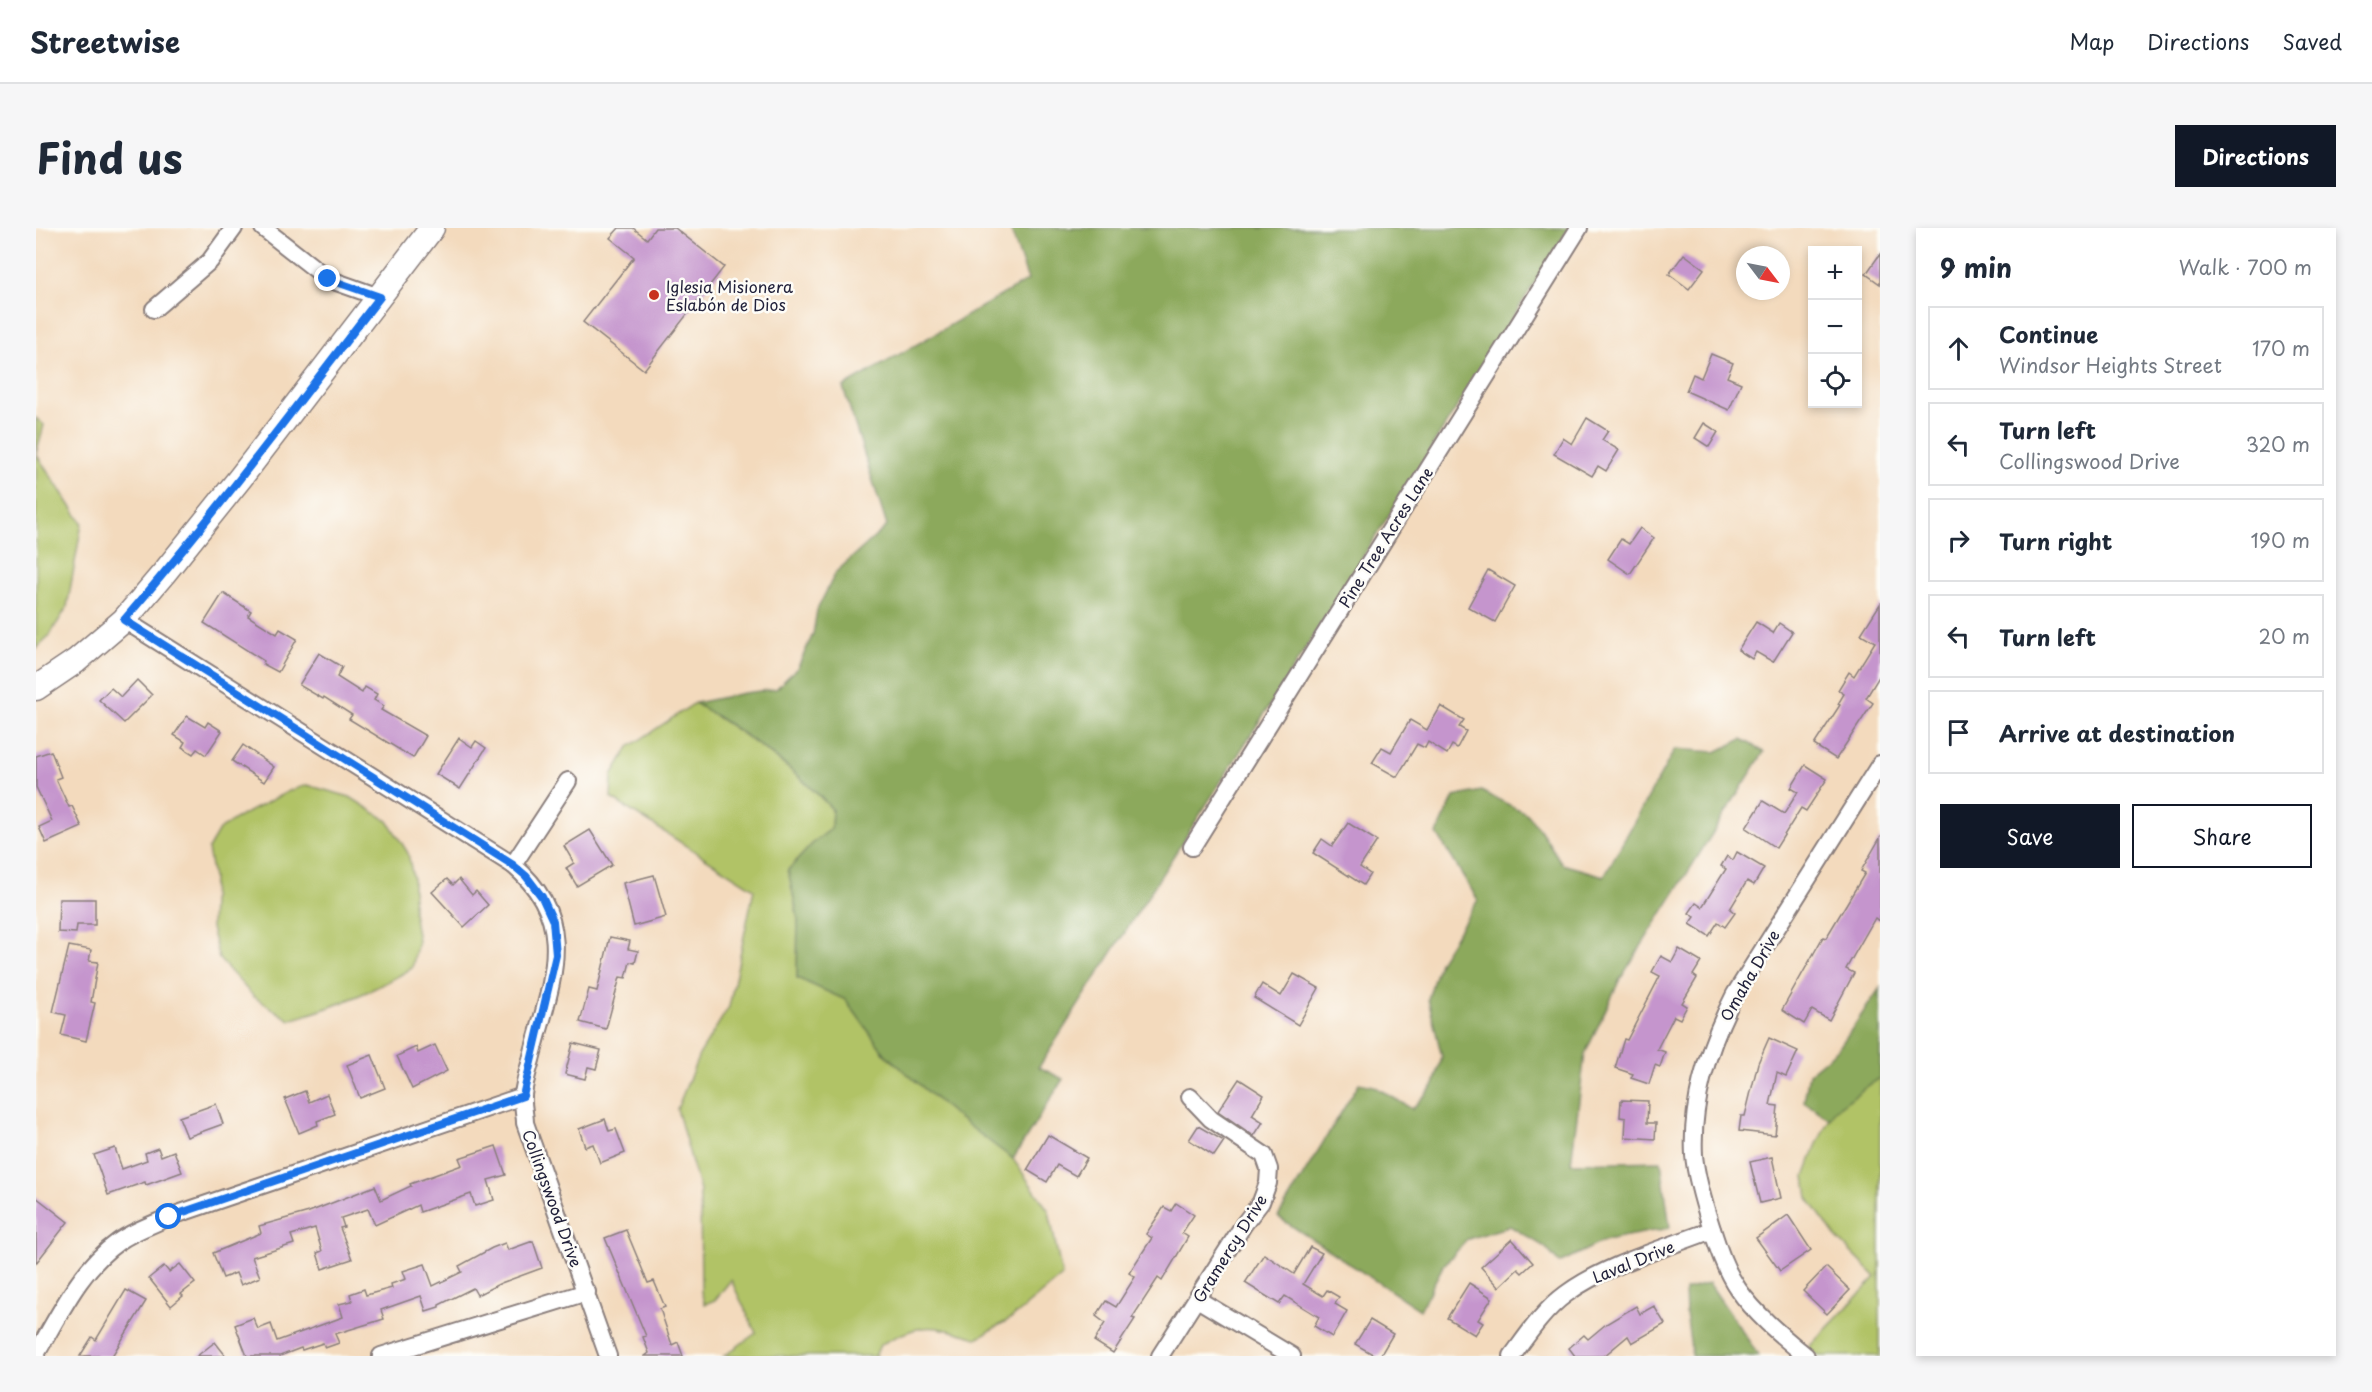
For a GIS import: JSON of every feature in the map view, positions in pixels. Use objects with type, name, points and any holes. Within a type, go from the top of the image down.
[{"type":"street","points":[[154,309],[210,261],[234,228]]},
{"type":"street","points":[[263,228],[328,279],[380,297]]},
{"type":"street","points":[[36,688],[76,661],[124,620],[241,477],[432,228]]},
{"type":"street","name":"Pine Tree Acres Lane","points":[[1192,847],[1579,228]]},
{"type":"street","name":"Collingswood Drive","points":[[124,620],[513,865],[526,876],[542,897],[553,921],[556,955],[523,1096],[525,1123],[608,1356]]},
{"type":"street","name":"Omaha Drive","points":[[1806,1356],[1766,1322],[1738,1289],[1719,1253],[1694,1156],[1701,1083],[1716,1033],[1735,994],[1880,764]]},
{"type":"street","points":[[513,865],[567,781]]},
{"type":"street","points":[[36,1354],[77,1285],[97,1259],[120,1240],[169,1217],[523,1096]]},
{"type":"street","name":"Gramercy Drive","points":[[1160,1356],[1244,1224],[1261,1202],[1268,1183],[1269,1168],[1264,1155],[1211,1119],[1190,1097]]},
{"type":"street","name":"Laval Drive","points":[[1512,1356],[1536,1323],[1564,1295],[1591,1277],[1712,1230]]},
{"type":"street","points":[[381,1356],[587,1292]]},
{"type":"street","points":[[1197,1299],[1292,1356]]},
{"type":"green space","points":[[1010,228],[1569,228],[1280,689],[1039,1067],[1063,1079],[1013,1159],[952,1113],[885,1054],[846,1000],[797,978],[798,918],[788,870],[814,842],[831,829],[832,809],[784,764],[732,726],[695,703],[776,689],[798,667],[813,634],[817,610],[836,572],[887,526],[843,387],[1028,280]]},
{"type":"green space","points":[[36,418],[44,425],[36,454]]},
{"type":"green space","points":[[36,454],[82,523],[67,607],[50,635],[36,648]]},
{"type":"green space","points":[[695,703],[732,726],[767,752],[801,779],[832,809],[831,829],[814,842],[788,870],[798,918],[797,978],[846,1000],[885,1054],[952,1113],[1013,1159],[1049,1211],[1062,1276],[1012,1318],[977,1338],[949,1330],[927,1328],[894,1337],[880,1345],[875,1356],[724,1356],[756,1333],[731,1280],[715,1300],[705,1304],[701,1292],[700,1191],[677,1109],[699,1055],[729,1007],[754,889],[611,798],[612,775],[629,747]]},
{"type":"green space","points":[[1742,739],[1764,752],[1619,981],[1585,1054],[1571,1163],[1661,1161],[1670,1228],[1606,1240],[1559,1263],[1545,1247],[1510,1226],[1468,1239],[1443,1266],[1420,1310],[1278,1217],[1359,1083],[1374,1086],[1412,1109],[1434,1085],[1442,1057],[1428,999],[1439,962],[1478,900],[1437,834],[1454,797],[1481,791],[1526,813],[1541,831],[1562,864],[1604,876],[1675,749],[1716,752]]},
{"type":"green space","points":[[307,785],[350,797],[388,821],[408,853],[413,878],[413,911],[418,941],[412,968],[353,998],[290,1020],[254,997],[219,959],[211,928],[213,878],[208,849],[219,830],[235,819],[289,791]]},
{"type":"green space","points":[[1880,988],[1880,1077],[1835,1110],[1830,1119],[1804,1102],[1809,1073],[1838,1049]]},
{"type":"green space","points":[[1880,1077],[1880,1356],[1818,1356],[1808,1348],[1876,1277],[1835,1236],[1808,1198],[1805,1176],[1816,1146],[1834,1110]]},
{"type":"green space","points":[[1709,1283],[1758,1356],[1692,1356],[1685,1290]]},
{"type":"building","name":"Iglesia Misionera Eslabón de Dios","points":[[619,228],[633,228],[647,239],[655,228],[675,228],[724,267],[644,370],[583,322],[634,257],[610,238]]},
{"type":"building","points":[[1684,254],[1704,269],[1689,289],[1669,274]]},
{"type":"building","points":[[1880,254],[1880,284],[1866,274]]},
{"type":"building","points":[[1711,354],[1733,363],[1727,377],[1741,383],[1729,410],[1686,391],[1693,374],[1701,378]]},
{"type":"building","points":[[1587,418],[1608,431],[1602,440],[1619,450],[1606,471],[1598,466],[1592,476],[1554,454],[1563,438],[1572,444]]},
{"type":"building","points":[[1704,423],[1718,432],[1709,447],[1695,438]]},
{"type":"building","points":[[1640,528],[1654,538],[1630,574],[1608,559],[1621,539],[1629,544]]},
{"type":"building","points":[[1488,570],[1515,586],[1495,622],[1468,607]]},
{"type":"building","points":[[223,593],[251,611],[248,616],[277,634],[280,629],[297,639],[278,672],[204,623]]},
{"type":"building","points":[[1880,604],[1880,675],[1866,698],[1873,703],[1836,759],[1814,745],[1840,705],[1838,704],[1844,694],[1838,690],[1849,672],[1854,676],[1875,642],[1861,634]]},
{"type":"building","points":[[1756,622],[1773,633],[1779,623],[1792,632],[1773,662],[1756,652],[1752,659],[1738,650]]},
{"type":"building","points":[[319,653],[342,667],[337,677],[362,693],[365,687],[377,694],[374,700],[384,706],[381,710],[426,736],[413,758],[349,719],[352,715],[324,697],[323,699],[299,685]]},
{"type":"building","points":[[137,680],[152,695],[124,723],[99,700],[111,688],[121,697]]},
{"type":"building","points":[[1441,706],[1464,720],[1459,727],[1466,731],[1457,748],[1452,745],[1447,754],[1428,742],[1425,748],[1417,744],[1397,777],[1372,763],[1382,747],[1391,752],[1410,720],[1427,730]]},
{"type":"building","points":[[187,716],[205,727],[208,722],[222,731],[206,755],[197,749],[193,754],[182,747],[185,742],[174,735]]},
{"type":"building","points":[[459,738],[472,747],[476,741],[486,748],[460,789],[436,774]]},
{"type":"building","points":[[243,745],[274,767],[264,782],[232,761]]},
{"type":"building","points":[[51,751],[61,777],[56,779],[69,807],[72,806],[82,827],[46,843],[39,827],[52,821],[36,787],[36,756]]},
{"type":"building","points":[[1805,765],[1827,779],[1806,811],[1801,808],[1776,848],[1746,828],[1763,801],[1784,814],[1798,792],[1791,788]]},
{"type":"building","points":[[1348,823],[1377,841],[1360,867],[1370,874],[1363,885],[1313,853],[1322,839],[1332,846]]},
{"type":"building","points":[[590,830],[612,865],[577,886],[566,868],[574,863],[564,846]]},
{"type":"building","points":[[1880,838],[1880,921],[1875,918],[1846,969],[1854,973],[1829,1020],[1812,1010],[1804,1024],[1782,1010],[1823,937],[1826,938],[1865,873],[1861,871]]},
{"type":"building","points":[[1737,852],[1764,868],[1754,885],[1747,881],[1730,909],[1735,913],[1725,927],[1718,922],[1709,936],[1690,924],[1695,917],[1689,913],[1696,903],[1702,907],[1726,869],[1721,866],[1727,856],[1733,860]]},
{"type":"building","points":[[654,875],[666,917],[634,926],[623,883]]},
{"type":"building","points":[[447,879],[453,885],[459,879],[472,895],[476,891],[488,905],[464,927],[432,892]]},
{"type":"building","points":[[59,899],[95,899],[95,925],[77,925],[76,933],[58,932]]},
{"type":"building","points":[[610,937],[630,941],[628,949],[638,951],[635,963],[630,962],[626,978],[620,977],[606,1029],[580,1022],[589,989],[597,991]]},
{"type":"building","points":[[69,946],[91,950],[89,961],[98,962],[91,1002],[95,1003],[86,1041],[61,1035],[66,1015],[53,1012]]},
{"type":"building","points":[[1679,949],[1701,962],[1693,975],[1697,978],[1682,1003],[1687,1006],[1680,1019],[1674,1016],[1657,1049],[1665,1052],[1660,1067],[1655,1065],[1649,1084],[1631,1078],[1633,1074],[1615,1068],[1624,1039],[1627,1040],[1660,976],[1652,972],[1661,956],[1672,962]]},
{"type":"building","points":[[1294,974],[1319,988],[1298,1025],[1254,998],[1262,984],[1281,996]]},
{"type":"building","points":[[1769,1038],[1798,1051],[1786,1077],[1777,1073],[1770,1105],[1778,1106],[1775,1135],[1739,1131],[1741,1116],[1745,1116],[1758,1063]]},
{"type":"building","points":[[573,1043],[601,1050],[596,1069],[588,1067],[585,1079],[565,1074]]},
{"type":"building","points":[[435,1045],[447,1071],[412,1089],[397,1056],[416,1047],[418,1053]]},
{"type":"building","points":[[372,1055],[385,1088],[360,1098],[347,1065]]},
{"type":"building","points":[[1239,1079],[1264,1095],[1252,1115],[1263,1122],[1254,1136],[1218,1111]]},
{"type":"building","points":[[305,1091],[309,1102],[327,1094],[335,1114],[317,1121],[318,1125],[299,1133],[285,1099]]},
{"type":"building","points":[[1621,1100],[1648,1101],[1647,1123],[1656,1123],[1655,1139],[1625,1137],[1626,1118],[1620,1117]]},
{"type":"building","points":[[216,1104],[223,1124],[187,1137],[179,1117]]},
{"type":"building","points":[[605,1119],[609,1131],[616,1129],[625,1153],[600,1163],[593,1144],[585,1147],[579,1129]]},
{"type":"building","points":[[1198,1126],[1224,1141],[1214,1156],[1189,1140]]},
{"type":"building","points":[[1048,1135],[1087,1158],[1076,1176],[1057,1165],[1047,1182],[1027,1170]]},
{"type":"building","points":[[496,1146],[506,1175],[488,1180],[494,1200],[475,1206],[471,1194],[420,1212],[418,1205],[375,1225],[368,1209],[341,1218],[344,1227],[340,1228],[352,1259],[322,1269],[317,1253],[322,1251],[315,1228],[291,1235],[294,1244],[252,1257],[260,1277],[241,1285],[236,1273],[223,1278],[213,1253],[261,1233],[259,1226],[309,1212],[375,1186],[381,1200],[411,1186],[410,1184],[462,1165],[459,1158]]},
{"type":"building","points":[[115,1148],[122,1169],[147,1160],[145,1153],[158,1148],[161,1156],[174,1151],[182,1172],[108,1195],[94,1155]]},
{"type":"building","points":[[1772,1157],[1781,1198],[1760,1203],[1750,1162]]},
{"type":"building","points":[[36,1197],[68,1222],[36,1263]]},
{"type":"building","points":[[1176,1203],[1194,1215],[1182,1233],[1188,1237],[1162,1281],[1158,1278],[1132,1318],[1135,1319],[1113,1353],[1094,1341],[1105,1323],[1096,1316],[1106,1301],[1116,1307],[1135,1277],[1129,1273],[1152,1238],[1146,1234],[1164,1207],[1171,1211]]},
{"type":"building","points":[[1788,1215],[1811,1250],[1780,1271],[1756,1238]]},
{"type":"building","points":[[626,1230],[648,1283],[654,1281],[665,1307],[660,1309],[672,1345],[678,1342],[683,1356],[645,1356],[649,1353],[643,1337],[646,1336],[605,1238]]},
{"type":"building","points":[[1512,1239],[1533,1263],[1522,1273],[1518,1269],[1499,1287],[1481,1267]]},
{"type":"building","points":[[533,1241],[542,1268],[501,1283],[477,1295],[473,1288],[439,1307],[426,1311],[421,1296],[381,1310],[384,1319],[335,1334],[339,1343],[325,1348],[323,1343],[280,1356],[247,1356],[235,1325],[253,1318],[258,1329],[271,1324],[277,1341],[343,1317],[339,1304],[352,1301],[350,1294],[364,1289],[366,1295],[392,1288],[391,1284],[406,1279],[403,1271],[425,1264],[433,1286],[462,1272],[459,1266],[492,1248],[505,1243],[508,1250]]},
{"type":"building","points":[[1310,1247],[1322,1253],[1303,1284],[1323,1296],[1327,1290],[1339,1297],[1335,1304],[1347,1311],[1332,1337],[1314,1326],[1319,1317],[1285,1296],[1279,1304],[1245,1283],[1264,1254],[1294,1274]]},
{"type":"building","points":[[180,1264],[195,1283],[171,1306],[149,1278],[164,1266],[169,1272]]},
{"type":"building","points":[[1826,1267],[1850,1290],[1827,1314],[1803,1291]]},
{"type":"building","points":[[1469,1283],[1492,1298],[1478,1320],[1483,1323],[1475,1335],[1447,1318]]},
{"type":"building","points":[[126,1290],[146,1301],[112,1356],[80,1356],[92,1337],[96,1340]]},
{"type":"building","points":[[1636,1306],[1640,1314],[1654,1306],[1665,1324],[1632,1343],[1628,1336],[1604,1356],[1575,1356],[1569,1348],[1584,1335],[1588,1339],[1606,1324]]},
{"type":"building","points":[[1370,1320],[1393,1334],[1380,1356],[1355,1344]]},
{"type":"building","points":[[215,1342],[226,1356],[197,1356]]},
{"type":"place","name":"Iglesia Misionera Eslabón de Dios","points":[[654,295]]},
{"type":"route","points":[[169,1217],[523,1096],[556,955],[553,921],[542,897],[526,876],[513,865],[124,620],[241,477],[380,297],[328,279]]}]
